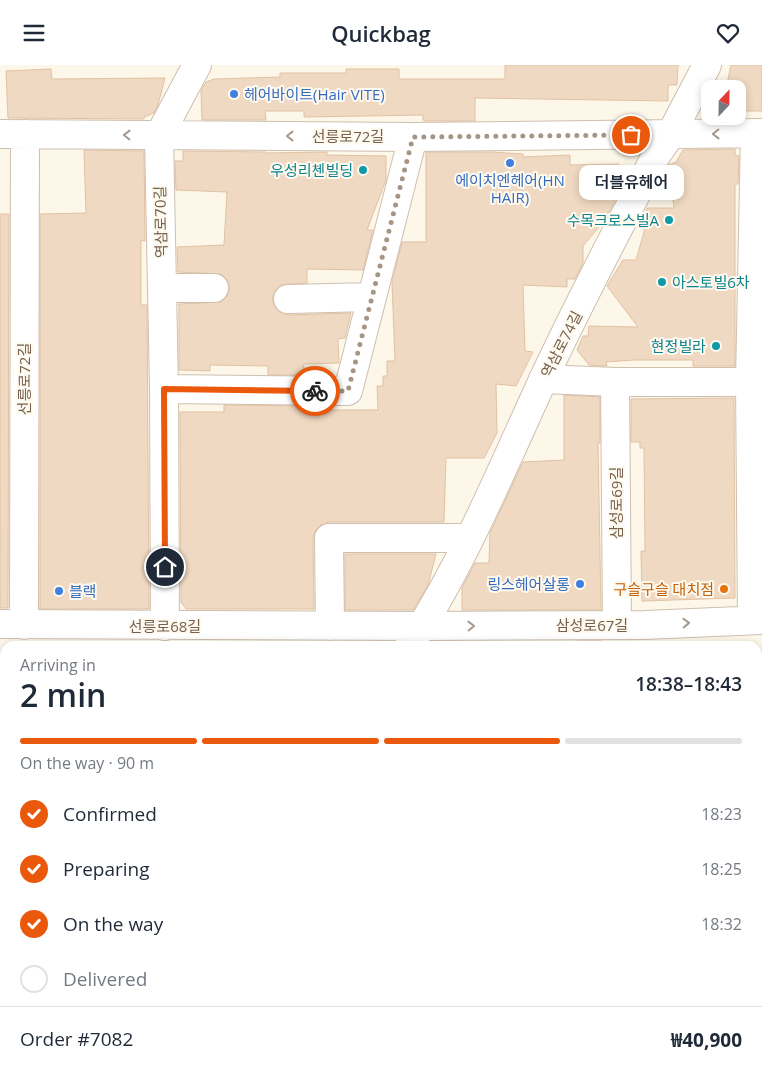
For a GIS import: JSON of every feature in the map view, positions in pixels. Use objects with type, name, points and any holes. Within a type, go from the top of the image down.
[{"type":"street","name":"역삼로70길","points":[[165,626],[164,389],[159,136],[197,65]]},
{"type":"street","name":"역삼로74길","points":[[418,640],[469,538],[543,379],[655,157],[671,134],[707,65]]},
{"type":"street","name":"선릉로72길","points":[[12,625],[12,134],[413,137],[758,133]]},
{"type":"street","points":[[757,620],[758,133]]},
{"type":"street","points":[[164,389],[348,391],[413,137]]},
{"type":"street","points":[[162,288],[214,288]]},
{"type":"street","points":[[288,299],[372,297]]},
{"type":"street","points":[[543,379],[616,382],[756,382]]},
{"type":"street","name":"삼성로69길","points":[[616,382],[618,624]]},
{"type":"street","points":[[330,626],[329,538],[469,538]]},
{"type":"street","name":"삼성로67길","points":[[418,640],[618,624],[645,635],[757,620]]},
{"type":"street","name":"선릉로68길","points":[[12,625],[330,626],[418,640]]},
{"type":"building","points":[[505,65],[678,65],[677,85],[668,85],[668,101],[475,98],[475,121],[426,121],[423,120],[423,115],[304,117],[304,111],[265,111],[266,120],[202,120],[201,91],[206,82],[214,79],[280,77],[280,73],[346,73],[346,69],[399,69],[399,79],[505,79]]},
{"type":"building","points":[[731,65],[762,65],[762,111],[746,111],[746,80],[728,80]]},
{"type":"building","points":[[51,69],[52,79],[165,78],[154,113],[144,117],[144,119],[8,118],[6,71]]},
{"type":"building","points":[[735,149],[735,155],[739,156],[738,184],[735,184],[735,366],[693,366],[693,360],[634,360],[606,362],[607,366],[589,365],[577,350],[583,336],[588,336],[589,326],[638,327],[607,286],[623,260],[636,260],[644,232],[647,208],[674,208],[668,165],[676,162],[683,150]]},
{"type":"building","points":[[84,150],[144,151],[145,241],[141,240],[141,305],[147,305],[149,609],[40,609],[40,214],[86,213]]},
{"type":"building","points":[[183,151],[327,152],[327,155],[386,156],[386,180],[367,230],[373,230],[363,270],[307,269],[307,283],[280,285],[272,299],[275,308],[288,315],[351,313],[345,338],[338,339],[339,363],[304,364],[303,375],[268,375],[268,366],[210,365],[210,371],[179,370],[179,304],[221,302],[227,296],[230,288],[228,281],[221,274],[178,272],[177,247],[224,245],[227,192],[176,190],[175,161],[183,161]]},
{"type":"building","points":[[426,152],[492,152],[523,154],[523,157],[570,155],[570,165],[619,164],[619,192],[605,220],[583,246],[583,263],[575,279],[567,279],[567,287],[523,285],[525,351],[533,352],[516,386],[496,384],[497,433],[484,458],[446,458],[444,522],[329,522],[321,525],[315,531],[313,538],[314,609],[186,609],[181,602],[180,412],[224,412],[224,405],[303,406],[303,410],[378,410],[377,386],[383,386],[383,376],[387,376],[387,361],[395,361],[392,282],[402,242],[426,242]]},
{"type":"building","points":[[0,214],[9,214],[8,608],[0,608]]},
{"type":"building","points":[[564,395],[600,397],[600,443],[598,443],[601,610],[462,610],[462,588],[475,563],[489,563],[490,533],[523,462],[564,460]]},
{"type":"building","points":[[734,398],[735,598],[642,601],[641,551],[645,551],[644,448],[640,448],[640,442],[631,442],[631,399]]},
{"type":"building","points":[[345,554],[436,554],[428,585],[413,610],[345,610]]},
{"type":"way so far","points":[[315,391],[348,391],[413,137],[631,135]]},
{"type":"place","name":"헤어바이트(Hair VITE)","points":[[234,94]]},
{"type":"place","name":"더블유헤어","points":[[631,135]]},
{"type":"place","name":"에이치엔헤어(HN HAIR)","points":[[510,163]]},
{"type":"place","name":"우성리첸빌딩","points":[[363,170]]},
{"type":"place","name":"수목크로스빌A","points":[[669,220]]},
{"type":"place","name":"아스토빌6차","points":[[662,282]]},
{"type":"place","name":"현정빌라","points":[[716,346]]},
{"type":"place","name":"링스헤어살롱","points":[[580,584]]},
{"type":"place","name":"구슬구슬 대치점","points":[[724,589]]},
{"type":"place","name":"블랙","points":[[59,591]]},
{"type":"route","points":[[165,567],[164,389],[315,391]]}]
